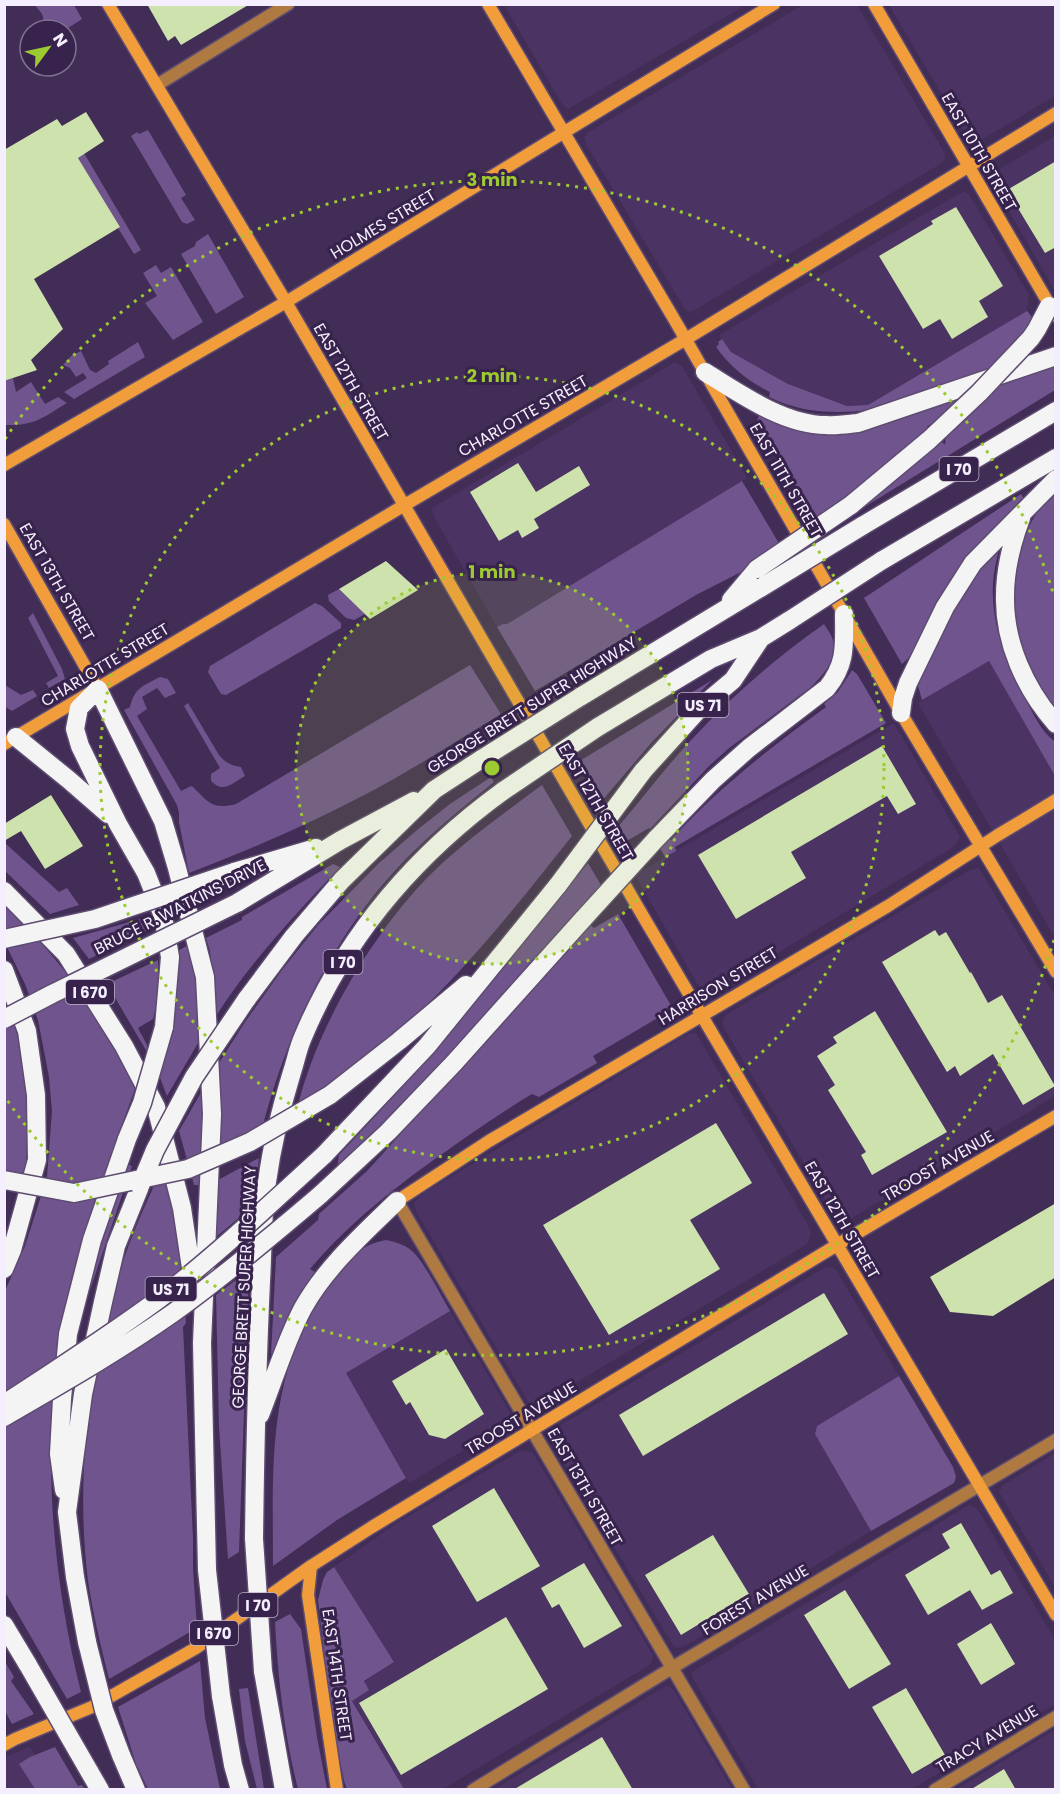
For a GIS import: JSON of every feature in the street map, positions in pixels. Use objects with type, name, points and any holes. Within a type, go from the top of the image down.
[{"type":"highway","points":[[725,608],[757,569],[850,504],[929,440],[979,393],[1052,311]]},
{"type":"highway","points":[[705,372],[737,392],[782,414],[802,422],[825,426],[858,423],[1056,356]]},
{"type":"highway","name":"GEORGE BRETT SUPER HIGHWAY","points":[[136,1790],[104,1710],[87,1642],[75,1577],[67,1512],[83,1394],[116,1246],[155,1150],[194,1077],[246,1000],[294,936],[342,880],[434,790],[725,608],[1056,411]]},
{"type":"highway","name":"GEORGE BRETT SUPER HIGHWAY","points":[[284,1790],[262,1671],[254,1539],[257,1367],[267,1183],[283,1102],[303,1038],[353,943],[384,900],[424,857],[474,812],[503,791],[598,728],[711,660],[761,638],[881,561],[1056,458]]},
{"type":"highway","points":[[901,713],[908,682],[945,607],[973,563],[1056,479]]},
{"type":"highway","points":[[1023,512],[1012,543],[1005,596],[1009,634],[1022,674],[1042,709],[1056,723]]},
{"type":"highway","points":[[4,1417],[92,1366],[171,1314],[241,1262],[320,1195],[388,1132],[454,1063],[656,839],[713,780],[749,748],[827,688],[841,666],[844,649],[844,614]]},
{"type":"highway","name":"US 71","points":[[4,1404],[159,1299],[226,1244],[324,1155],[427,1046],[558,885],[643,771],[701,707],[733,680],[761,638]]},
{"type":"highway","points":[[67,1512],[59,1454],[68,1334],[92,1240],[142,1103],[164,1027],[170,957],[163,916],[146,873],[118,824],[80,746],[75,729],[79,708],[98,689],[163,821],[205,977],[212,1114],[202,1343]]},
{"type":"highway","points":[[8,737],[97,804],[118,824]]},
{"type":"highway","name":"BRUCE R. WATKINS DRIVE","points":[[4,1019],[237,903],[341,840],[434,790]]},
{"type":"highway","points":[[4,939],[95,919],[234,872],[341,840]]},
{"type":"highway","name":"I 670","points":[[4,891],[66,954],[124,1046],[156,1107],[182,1208],[202,1343],[207,1570],[221,1696],[233,1765],[240,1790]]},
{"type":"highway","points":[[4,1180],[75,1193],[188,1169],[250,1142],[330,1095],[399,1041],[499,957]]},
{"type":"highway","points":[[4,970],[27,1031],[36,1095],[37,1160],[12,1250],[4,1269]]},
{"type":"highway","points":[[256,1425],[287,1343],[303,1308],[342,1256],[397,1201]]},
{"type":"highway","points":[[4,1625],[100,1790]]},
{"type":"street","name":"EAST 12TH STREET","points":[[108,4],[286,302],[403,506],[1056,1615]]},
{"type":"street","points":[[157,85],[288,4]]},
{"type":"street","name":"EAST 11TH STREET","points":[[488,4],[686,339],[901,713],[1056,972]]},
{"type":"street","name":"HOLMES STREET","points":[[4,465],[286,302],[774,4]]},
{"type":"street","name":"EAST 10TH STREET","points":[[874,4],[1052,311]]},
{"type":"street","name":"CHARLOTTE STREET","points":[[8,737],[98,689],[686,339],[1056,113]]},
{"type":"street","name":"EAST 13TH STREET","points":[[4,524],[98,689]]},
{"type":"street","name":"HARRISON STREET","points":[[397,1201],[489,1141],[888,906],[1056,800]]},
{"type":"street","name":"TROOST AVENUE","points":[[4,1745],[92,1707],[196,1648],[311,1566],[372,1527],[837,1245],[1056,1116]]},
{"type":"street","name":"EAST 13TH STREET","points":[[397,1201],[744,1790]]},
{"type":"street","name":"FOREST AVENUE","points":[[473,1790],[1056,1440]]},
{"type":"street","name":"EAST 14TH STREET","points":[[311,1566],[308,1595],[337,1790]]},
{"type":"street","name":"TRACY AVENUE","points":[[935,1790],[1056,1717]]},
{"type":"shaded area","points":[[35,5],[74,5],[82,19],[78,22],[78,18],[43,18]]},
{"type":"shaded area","points":[[504,5],[746,5],[568,109],[562,104]]},
{"type":"shaded area","points":[[803,5],[857,5],[945,154],[945,159],[942,163],[693,311],[686,311],[584,138],[587,133]]},
{"type":"shaded area","points":[[889,5],[1055,5],[1055,96],[978,142],[970,142]]},
{"type":"shaded area","points":[[148,130],[186,195],[181,198],[195,220],[187,224],[182,222],[131,136]]},
{"type":"shaded area","points":[[1055,136],[1055,291],[991,177],[993,173]]},
{"type":"shaded area","points":[[84,153],[141,250],[134,254],[78,158]]},
{"type":"shaded area","points":[[964,191],[970,196],[1029,295],[1027,311],[868,405],[847,406],[788,384],[731,352],[719,335]]},
{"type":"shaded area","points":[[208,234],[244,297],[216,314],[181,254],[195,246],[196,242]]},
{"type":"shaded area","points":[[156,265],[161,273],[171,267],[203,322],[173,340],[145,303],[157,296],[143,273]]},
{"type":"shaded area","points":[[1027,311],[1032,317],[1028,329],[989,370],[870,410],[818,411],[781,402],[769,397],[770,392],[740,373],[716,347],[722,339],[731,352],[788,384],[847,406],[868,405]]},
{"type":"shaded area","points":[[138,342],[145,357],[74,399],[64,392],[87,378],[83,373],[76,377],[70,368],[63,365],[71,356],[81,351],[90,370],[96,373],[109,364],[108,361]]},
{"type":"shaded area","points":[[675,362],[682,366],[747,478],[507,624],[497,627],[433,515],[432,508]]},
{"type":"shaded area","points":[[1055,363],[1055,390],[853,514],[941,441],[945,445],[946,436],[932,424],[927,426],[929,429],[816,520],[757,421],[759,415],[781,424],[811,431]]},
{"type":"shaded area","points":[[13,378],[16,392],[31,382],[45,404],[58,397],[67,403],[31,422],[5,425],[5,381]]},
{"type":"shaded area","points":[[742,481],[780,545],[745,570],[696,595],[535,691],[497,627],[507,624]]},
{"type":"shaded area","points":[[1055,487],[1055,713],[1023,653],[1016,627],[1014,592],[1015,574],[1024,539],[1039,509]]},
{"type":"shaded area","points":[[1021,494],[1024,499],[988,536],[967,562],[938,604],[913,652],[902,664],[864,598]]},
{"type":"shaded area","points":[[1002,537],[993,589],[993,605],[999,637],[1017,683],[1037,721],[1055,742],[1055,776],[989,661],[922,700],[918,686],[924,664],[966,586]]},
{"type":"shaded area","points":[[339,589],[365,614],[354,620],[346,618],[329,601],[328,595]]},
{"type":"shaded area","points":[[315,603],[322,606],[341,623],[341,628],[226,695],[221,694],[208,672],[210,666]]},
{"type":"shaded area","points":[[33,613],[65,679],[49,688],[46,683],[58,676],[28,618]]},
{"type":"shaded area","points":[[824,624],[832,637],[833,654],[828,666],[811,687],[728,749],[650,829],[625,842],[617,828],[685,747],[725,705],[756,677]]},
{"type":"shaded area","points":[[989,661],[1055,776],[1055,938],[918,703]]},
{"type":"shaded area","points":[[470,665],[501,714],[406,772],[343,806],[241,853],[189,873],[177,805],[124,710],[130,707],[134,695],[144,685],[160,677],[168,679],[176,693],[165,698],[157,688],[142,697],[147,709],[137,716],[181,791],[191,786],[207,801],[216,805],[228,806],[236,804]]},
{"type":"shaded area","points":[[852,670],[857,674],[886,723],[675,847],[676,851],[665,857],[660,848],[668,839],[671,840],[745,769],[826,707],[824,704],[838,692]]},
{"type":"shaded area","points":[[712,680],[652,742],[601,802],[578,762]]},
{"type":"shaded area","points":[[5,685],[21,695],[33,690],[37,696],[12,711],[5,707]]},
{"type":"shaded area","points":[[188,703],[219,755],[228,763],[241,767],[245,776],[224,787],[211,781],[211,774],[220,768],[184,706]]},
{"type":"shaded area","points":[[894,723],[960,837],[955,846],[716,990],[701,990],[636,877],[643,870]]},
{"type":"shaded area","points":[[491,777],[494,782],[417,848],[364,908],[321,976],[303,1012],[274,1087],[263,1125],[217,1149],[217,1066],[282,970],[318,925],[378,864],[450,804]]},
{"type":"shaded area","points":[[542,785],[572,836],[489,938],[445,987],[374,1053],[298,1105],[318,1046],[332,1015],[348,985],[385,929],[425,880],[452,854]]},
{"type":"shaded area","points":[[5,843],[59,892],[67,888],[79,905],[50,914],[5,871]]},
{"type":"shaded area","points":[[588,863],[601,885],[443,1062],[337,1169],[339,1155],[421,1067]]},
{"type":"shaded area","points":[[333,864],[340,867],[259,957],[216,1016],[210,951],[206,938],[242,920],[242,917]]},
{"type":"shaded area","points":[[979,868],[1055,996],[1055,1096],[840,1225],[722,1021],[727,1014],[970,870]]},
{"type":"shaded area","points":[[4,904],[62,967],[96,1014],[124,1063],[135,1089],[95,1202],[74,1270],[64,1321],[53,1418],[52,1508],[58,1570],[62,1601],[81,1692],[67,1699],[5,1592],[5,1291],[25,1246],[47,1177],[52,1111],[49,1077],[38,1020],[25,984],[5,943]]},
{"type":"shaded area","points":[[618,914],[673,1009],[593,1056],[597,1063],[539,1097],[532,1094],[499,1115],[426,1165],[373,1206],[310,1269],[318,1274],[271,1355],[276,1257],[318,1220],[319,1214],[367,1171],[590,925],[594,928]]},
{"type":"shaded area","points":[[151,916],[153,928],[89,959],[73,938]]},
{"type":"shaded area","points":[[190,944],[200,1013],[201,1038],[167,1096],[160,1078],[167,1047],[176,952]]},
{"type":"shaded area","points":[[158,960],[159,995],[153,1019],[138,1028],[147,1045],[147,1052],[107,984]]},
{"type":"shaded area","points":[[4,993],[18,1039],[26,1084],[28,1129],[24,1177],[5,1173]]},
{"type":"shaded area","points":[[696,1033],[808,1225],[811,1231],[809,1241],[537,1406],[530,1405],[417,1213],[414,1203],[424,1193],[688,1034]]},
{"type":"shaded area","points":[[203,1089],[200,1185],[194,1185],[179,1131]]},
{"type":"shaded area","points":[[259,1158],[253,1206],[216,1237],[218,1180]]},
{"type":"shaded area","points":[[127,1164],[132,1166],[88,1296],[77,1339],[93,1262]]},
{"type":"shaded area","points":[[163,1165],[174,1209],[186,1323],[183,1327],[197,1628],[109,1679],[90,1593],[84,1542],[84,1463],[88,1424],[93,1385],[109,1308],[134,1230]]},
{"type":"shaded area","points":[[386,1240],[406,1247],[417,1256],[450,1311],[346,1373],[406,1478],[337,1520],[273,1566],[276,1435],[287,1371],[298,1340],[329,1284],[357,1253],[369,1245]]},
{"type":"shaded area","points":[[832,1267],[836,1270],[899,1376],[817,1426],[815,1434],[871,1531],[687,1645],[674,1647],[550,1440],[551,1434],[556,1428],[824,1268]]},
{"type":"shaded area","points":[[249,1270],[239,1552],[228,1559],[219,1427],[216,1295]]},
{"type":"shaded area","points":[[450,1311],[512,1416],[511,1422],[409,1483],[346,1373]]},
{"type":"shaded area","points":[[899,1376],[953,1467],[956,1477],[954,1483],[871,1531],[815,1434],[817,1426]]},
{"type":"shaded area","points":[[522,1450],[533,1453],[653,1655],[652,1661],[648,1666],[443,1789],[404,1789],[352,1700],[364,1682],[394,1662],[334,1567],[400,1521]]},
{"type":"shaded area","points":[[1055,1453],[1055,1587],[999,1492],[1002,1486]]},
{"type":"shaded area","points":[[969,1505],[975,1507],[980,1513],[1055,1640],[1055,1704],[912,1789],[758,1789],[692,1677],[692,1672]]},
{"type":"shaded area","points":[[334,1567],[394,1662],[364,1681],[369,1690],[352,1701],[404,1789],[347,1789],[344,1781],[332,1719],[318,1600],[323,1580],[327,1572]]},
{"type":"shaded area","points":[[290,1614],[301,1629],[327,1789],[298,1789],[293,1768],[282,1706],[275,1622]]},
{"type":"shaded area","points":[[4,1660],[14,1677],[11,1681],[34,1714],[12,1724],[5,1711]]},
{"type":"shaded area","points":[[200,1661],[205,1718],[220,1789],[148,1789],[136,1764],[118,1707]]},
{"type":"shaded area","points":[[669,1686],[673,1689],[732,1789],[493,1790],[664,1687]]},
{"type":"shaded area","points":[[248,1688],[264,1789],[257,1789],[245,1741],[239,1689]]},
{"type":"shaded area","points":[[1055,1730],[1055,1789],[955,1790],[1013,1755]]},
{"type":"shaded area","points":[[30,1747],[56,1789],[5,1790],[5,1757]]},
{"type":"shaded area","points":[[55,1747],[78,1786],[82,1785],[85,1789],[35,1789],[19,1764]]},
{"type":"building","points":[[147,4],[250,4],[181,45],[175,36],[168,41]]},
{"type":"building","points":[[86,112],[104,141],[78,158],[120,227],[34,279],[63,329],[31,360],[37,370],[4,381],[4,150],[57,119],[62,126]]},
{"type":"building","points":[[1056,161],[1056,247],[1045,253],[1007,190]]},
{"type":"building","points":[[956,207],[1003,286],[979,301],[988,317],[952,339],[940,319],[923,329],[879,256],[933,224],[931,221]]},
{"type":"building","points":[[518,463],[536,492],[579,466],[590,485],[534,519],[539,528],[522,538],[518,530],[499,541],[470,492]]},
{"type":"building","points":[[386,561],[418,590],[370,619],[339,589]]},
{"type":"building","points":[[882,746],[916,804],[898,814],[887,796],[791,852],[806,878],[736,919],[698,855]]},
{"type":"building","points":[[51,795],[83,846],[45,869],[21,831],[4,841],[4,824]]},
{"type":"building","points":[[935,930],[939,936],[946,932],[988,1003],[1002,995],[1055,1086],[1023,1105],[993,1054],[960,1076],[955,1066],[947,1072],[882,962]]},
{"type":"building","points":[[875,1011],[947,1132],[872,1175],[861,1155],[866,1152],[828,1090],[835,1085],[817,1056],[837,1043],[833,1037]]},
{"type":"building","points":[[716,1123],[752,1183],[690,1220],[720,1269],[609,1335],[543,1225]]},
{"type":"building","points":[[1056,1203],[1056,1277],[993,1316],[950,1312],[930,1277]]},
{"type":"building","points":[[824,1293],[848,1334],[643,1456],[619,1415]]},
{"type":"building","points":[[446,1349],[484,1414],[445,1439],[429,1435],[410,1402],[406,1405],[392,1381]]},
{"type":"building","points":[[494,1488],[540,1566],[477,1602],[432,1526]]},
{"type":"building","points":[[961,1523],[991,1575],[1000,1570],[1013,1593],[982,1610],[970,1590],[928,1615],[905,1575],[950,1548],[942,1534]]},
{"type":"building","points":[[713,1535],[749,1594],[681,1635],[645,1575]]},
{"type":"building","points":[[584,1563],[622,1626],[584,1648],[559,1604],[552,1608],[541,1588]]},
{"type":"building","points":[[845,1590],[891,1664],[849,1689],[804,1615]]},
{"type":"building","points":[[506,1617],[548,1689],[401,1775],[359,1703]]},
{"type":"building","points":[[991,1623],[1015,1664],[981,1685],[957,1644]]},
{"type":"building","points":[[906,1688],[945,1755],[912,1774],[872,1707]]},
{"type":"building","points":[[602,1737],[633,1790],[513,1790]]},
{"type":"building","points":[[1004,1769],[1016,1790],[970,1790]]}]
